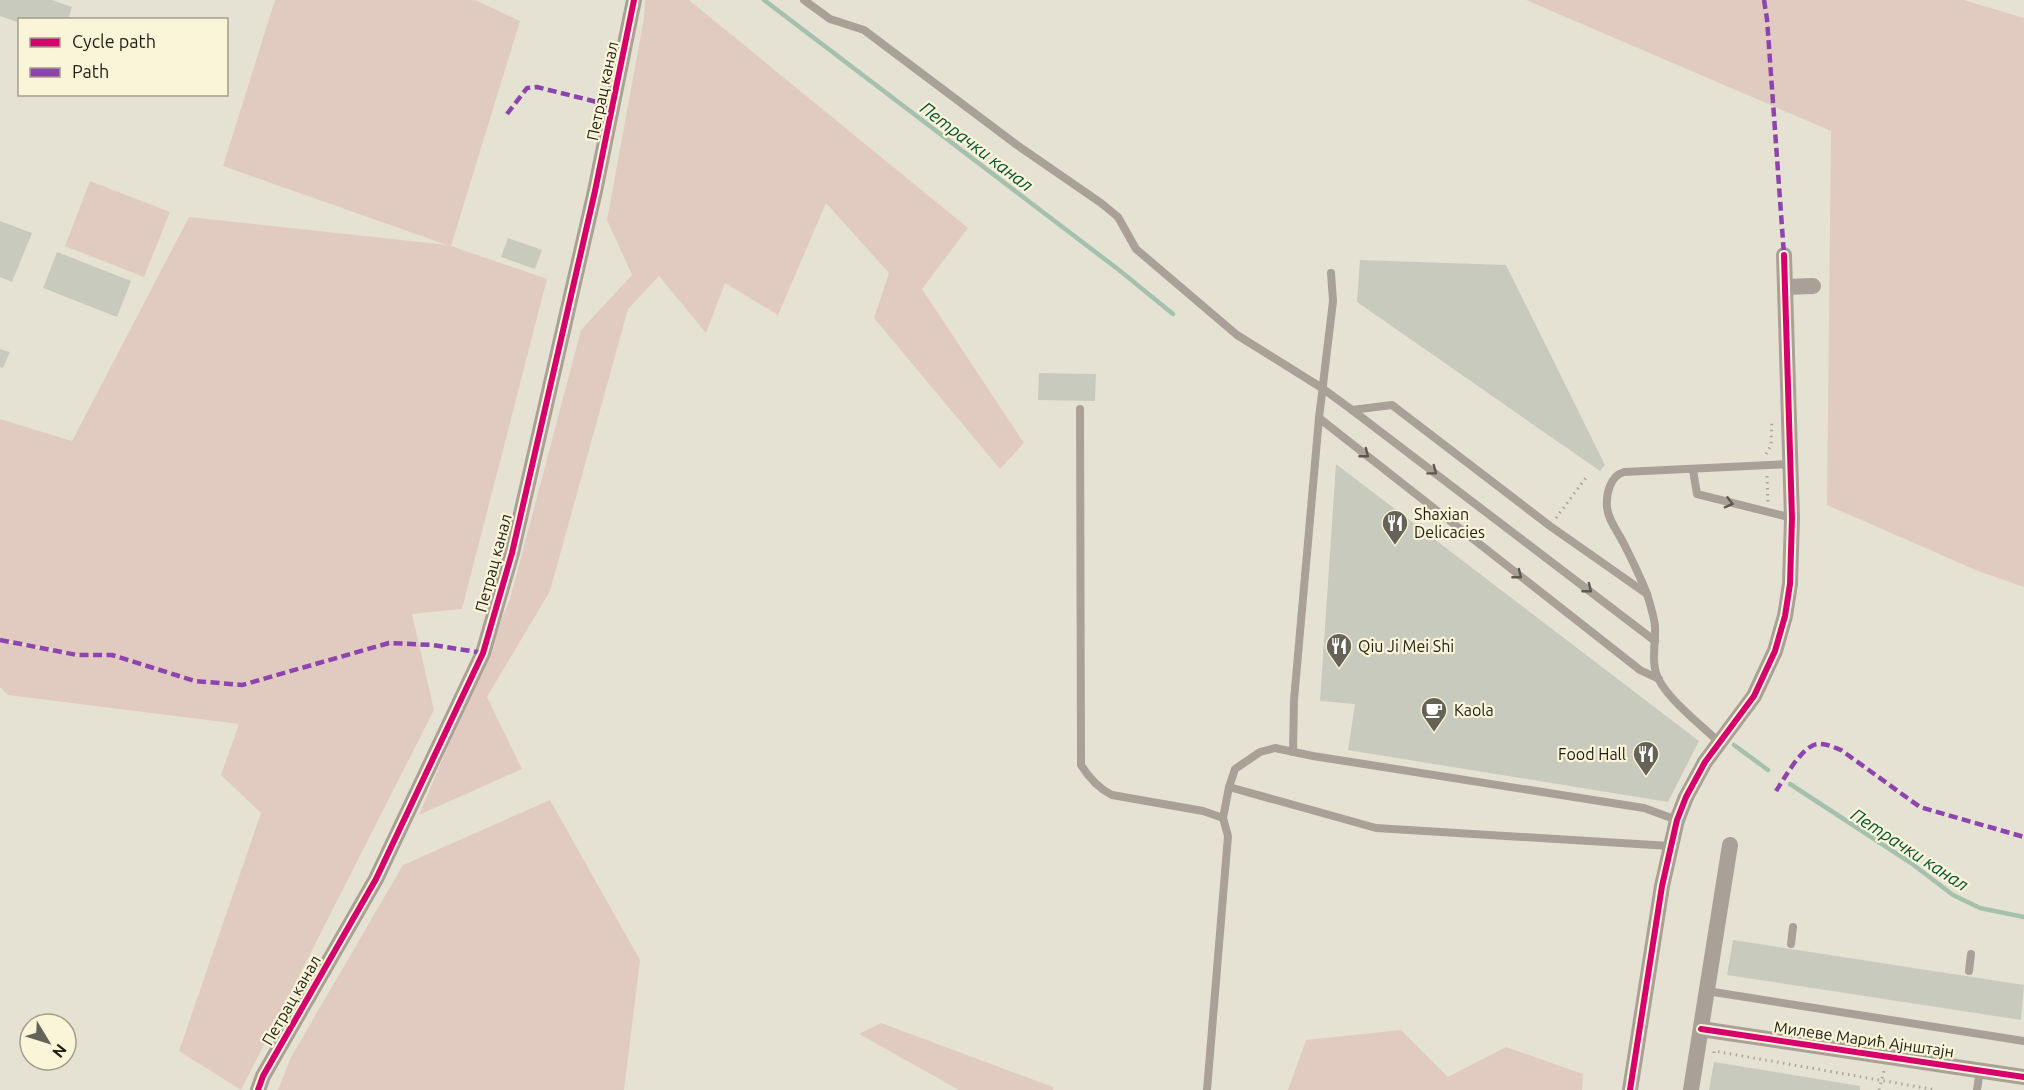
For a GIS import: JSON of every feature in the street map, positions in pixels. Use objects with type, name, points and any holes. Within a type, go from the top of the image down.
[{"type":"street","name":"Петрац канал","points":[[258,1090],[263,1076],[376,879],[483,653],[512,553],[611,117],[634,0]]},
{"type":"street","points":[[1630,1090],[1670,846],[1677,820],[1686,797],[1705,762],[1754,696],[1775,651],[1785,616],[1790,584],[1792,518],[1784,255]]},
{"type":"street","points":[[1785,287],[1813,286]]},
{"type":"street","points":[[1691,1090],[1730,845]]},
{"type":"street","name":"Милеве Марић Ајнштајн","points":[[1701,1029],[2024,1077]]},
{"type":"lane","points":[[804,0],[830,19],[864,30],[1017,145],[1101,203],[1118,217],[1136,249],[1237,335],[1353,410],[1655,641]]},
{"type":"lane","points":[[1293,752],[1294,700],[1318,418],[1333,301],[1331,273]]},
{"type":"lane","points":[[1353,410],[1392,405],[1550,526],[1647,594]]},
{"type":"lane","points":[[1080,409],[1081,765],[1102,790],[1112,795],[1203,811],[1223,818]]},
{"type":"lane","points":[[1318,418],[1640,670],[1659,679]]},
{"type":"lane","points":[[1720,743],[1667,692],[1659,679],[1654,668],[1654,622],[1647,594],[1610,519],[1606,499],[1610,486],[1618,474],[1624,472],[1789,464]]},
{"type":"lane","points":[[1692,470],[1697,494],[1792,518]]},
{"type":"lane","points":[[1207,1090],[1228,836],[1223,818],[1235,769],[1260,752],[1275,748],[1644,808],[1677,820]]},
{"type":"lane","points":[[1229,787],[1376,828],[1670,846]]},
{"type":"lane","points":[[1791,944],[1793,927]]},
{"type":"lane","points":[[1969,971],[1971,954]]},
{"type":"lane","points":[[1707,991],[2024,1041]]},
{"type":"lane","points":[[1977,1090],[1980,1070]]},
{"type":"path","points":[[1713,1060],[1714,1051],[1936,1090]]},
{"type":"shaded area","points":[[275,0],[475,0],[520,21],[451,246],[547,279],[462,609],[412,614],[434,710],[241,1090],[179,1051],[261,813],[221,775],[239,724],[8,695],[0,687],[0,641],[105,661],[0,639],[0,419],[72,441],[189,217],[447,245],[223,166]]},
{"type":"shaded area","points":[[645,0],[689,0],[968,228],[922,289],[1024,443],[1000,469],[874,318],[889,273],[826,203],[778,315],[725,283],[706,333],[659,276],[628,309],[550,591],[487,697],[522,769],[419,815],[510,599],[581,330],[632,275],[607,220],[644,18]]},
{"type":"shaded area","points":[[1526,0],[1964,0],[2024,18],[2024,587],[1978,571],[1827,505],[1831,131]]},
{"type":"shaded area","points":[[90,181],[170,212],[144,277],[65,246]]},
{"type":"shaded area","points":[[550,800],[640,960],[624,1090],[278,1090],[291,1057],[403,865]]},
{"type":"shaded area","points":[[881,1023],[1053,1087],[1053,1090],[959,1090],[859,1034]]},
{"type":"shaded area","points":[[1401,1030],[1448,1077],[1506,1047],[1583,1074],[1582,1090],[1288,1090],[1306,1040]]},
{"type":"building","points":[[0,0],[52,0],[72,7],[69,18],[18,18],[18,22],[0,16]]},
{"type":"building","points":[[0,221],[32,233],[12,282],[0,277]]},
{"type":"building","points":[[508,238],[542,250],[535,269],[501,257]]},
{"type":"building","points":[[57,252],[131,281],[117,317],[43,288]]},
{"type":"building","points":[[1360,260],[1506,265],[1605,465],[1600,471],[1357,302]]},
{"type":"building","points":[[0,349],[10,352],[3,368],[0,367]]},
{"type":"building","points":[[1039,373],[1096,374],[1095,401],[1038,400]]},
{"type":"building","points":[[1336,464],[1699,741],[1668,802],[1348,750],[1355,704],[1320,701]]},
{"type":"building","points":[[1733,940],[2024,985],[2021,1020],[1727,975]]},
{"type":"building","points":[[1714,1062],[1860,1086],[1860,1090],[1709,1090]]},
{"type":"waterway","name":"Петрачки канал","points":[[764,0],[1119,270],[1173,314]]},
{"type":"waterway","name":"Петрачки канал","points":[[1734,745],[1768,770]]},
{"type":"waterway","name":"Петрачки канал","points":[[1790,784],[1911,863],[1953,895],[1980,908],[2024,917]]},
{"type":"marked path","points":[[1764,0],[1784,255]]},
{"type":"marked path","points":[[507,114],[527,88],[537,87],[613,106]]},
{"type":"marked path","points":[[0,640],[77,655],[112,655],[195,681],[242,685],[389,643],[433,645],[483,653]]},
{"type":"marked path","points":[[1776,791],[1805,750],[1811,746],[1823,744],[1841,750],[1920,807],[2024,837]]},
{"type":"cycle path","points":[[258,1090],[263,1076],[376,879],[483,653],[512,553],[595,191],[634,0]]},
{"type":"cycle path","points":[[1630,1090],[1662,886],[1677,820],[1686,797],[1705,762],[1754,696],[1775,651],[1785,616],[1790,584],[1792,518],[1784,255]]},
{"type":"cycle path","points":[[1701,1029],[2024,1077]]},
{"type":"place","name":"Shaxian Delicacies","points":[[1395,546]]},
{"type":"place","name":"Qiu Ji Mei Shi","points":[[1339,669]]},
{"type":"place","name":"Kaola","points":[[1434,733]]},
{"type":"place","name":"Food Hall","points":[[1646,777]]}]
